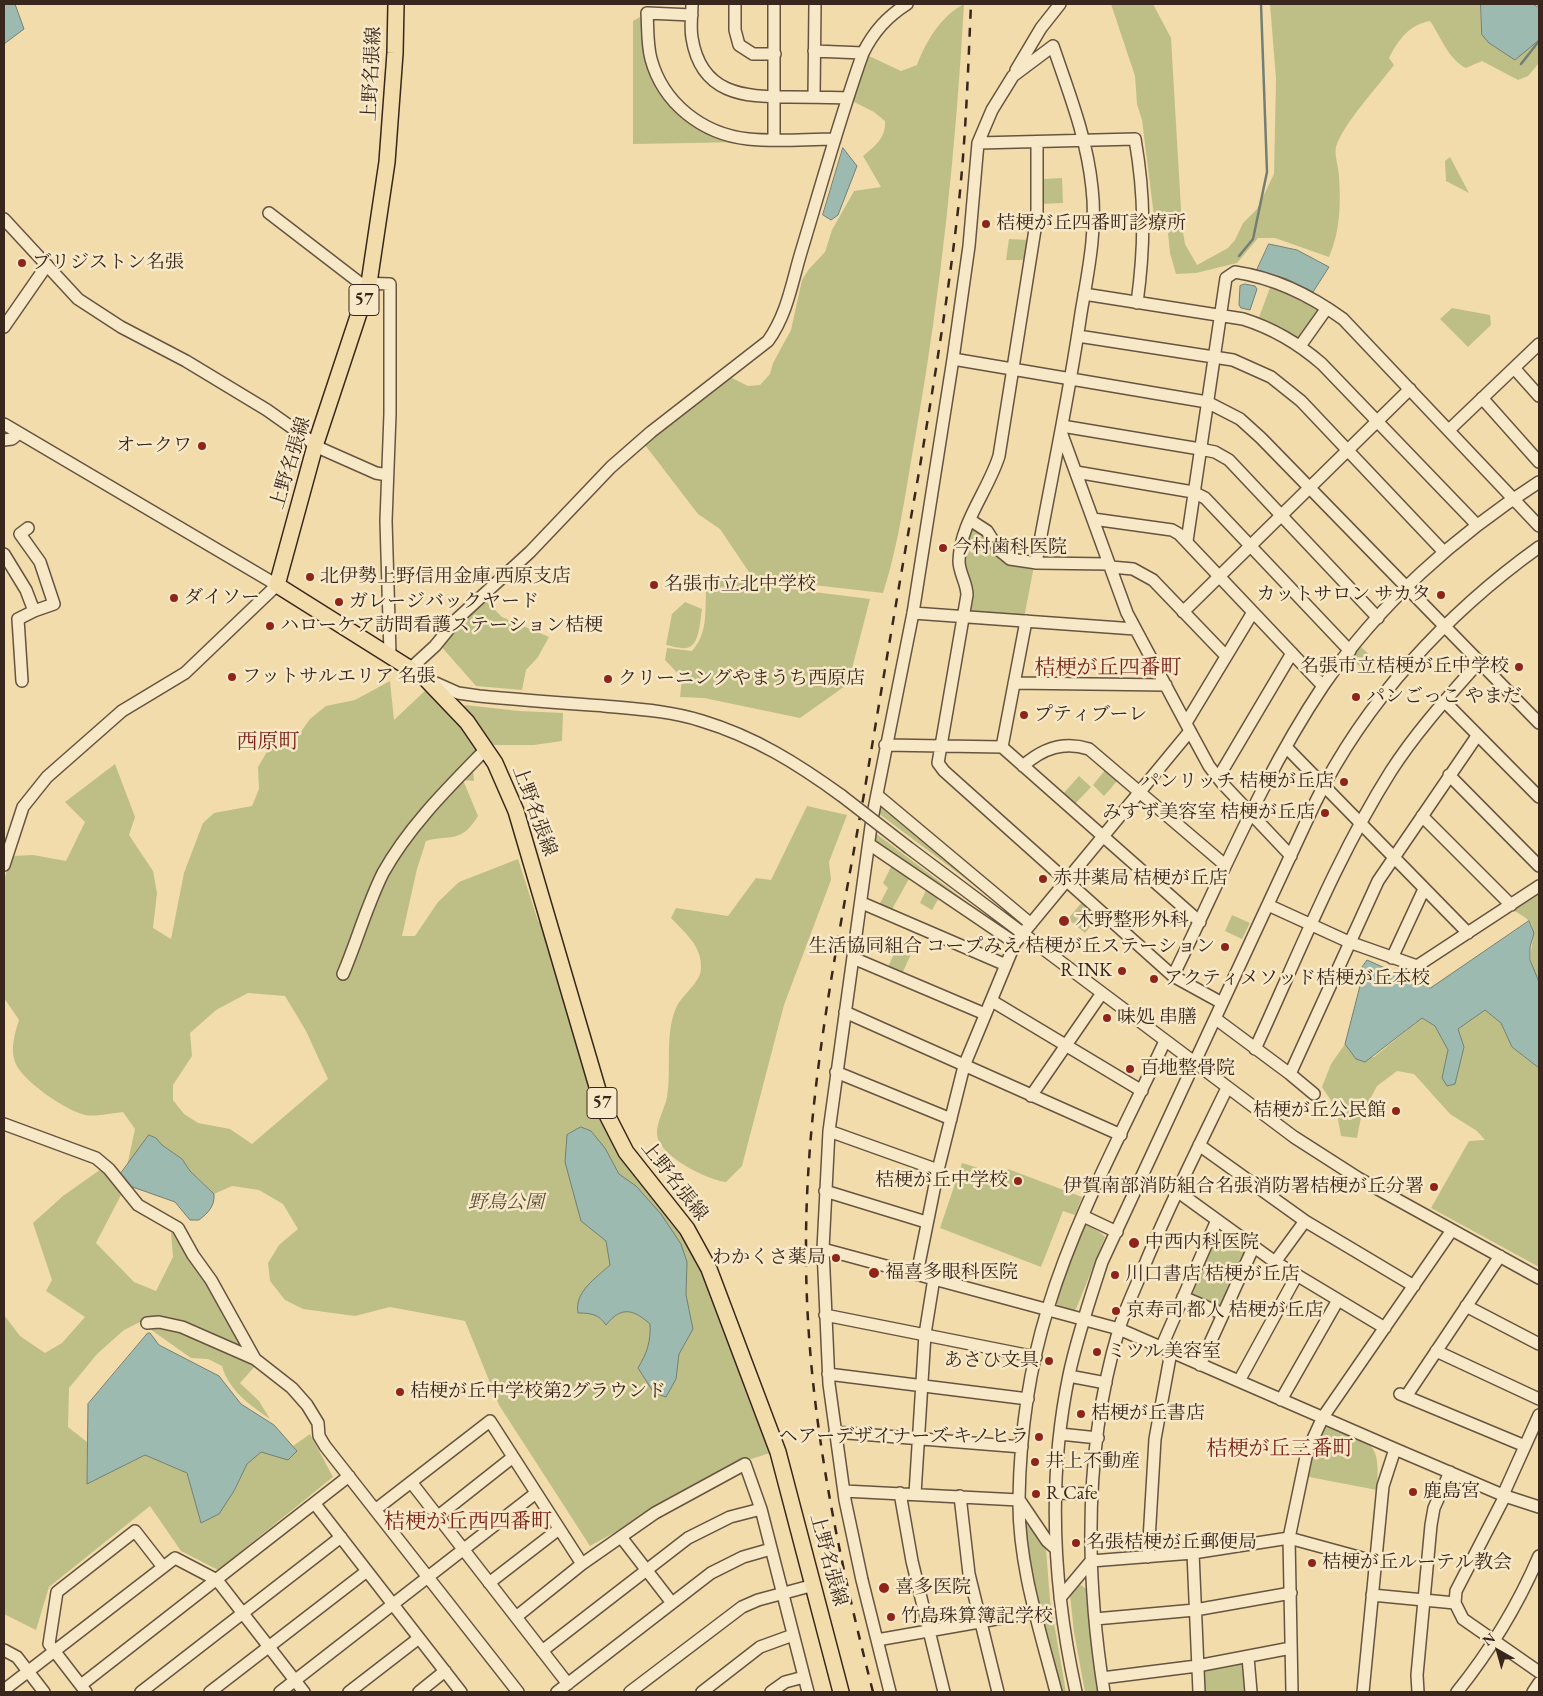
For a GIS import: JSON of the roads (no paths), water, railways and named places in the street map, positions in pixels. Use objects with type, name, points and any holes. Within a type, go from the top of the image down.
[{"type":"main road","name":"上野名張線","points":[[396,4],[395,53],[386,162],[369,283],[315,446],[277,585],[390,654],[425,678],[459,712],[486,748],[503,778],[516,811],[603,1107],[626,1152],[687,1228],[709,1270],[778,1452],[841,1692]]},
{"type":"street","points":[[735,4],[735,30],[738,45],[753,54],[774,54]]},
{"type":"street","points":[[774,4],[774,139]]},
{"type":"street","points":[[814,97],[815,4]]},
{"type":"street","points":[[411,668],[435,646],[457,619],[530,552],[611,467],[651,432],[768,341],[777,329],[790,298],[798,262],[847,98],[863,53],[876,30],[888,17],[907,4]]},
{"type":"street","points":[[890,1692],[844,1491],[828,1374],[823,1249],[829,1131],[869,844],[885,745],[913,613],[953,359],[969,246],[978,143],[992,110],[1041,28],[1060,4]]},
{"type":"street","points":[[835,139],[746,138],[716,131],[686,114],[668,95],[651,60],[647,13],[692,9],[691,36],[696,54],[712,78],[722,87],[735,93],[774,97],[847,98]]},
{"type":"street","points":[[1013,76],[1053,46],[1086,141],[1093,190],[1094,215],[1078,336],[1036,563]]},
{"type":"street","points":[[814,51],[863,53]]},
{"type":"street","points":[[978,143],[1135,139],[1141,170],[1144,228],[1137,302]]},
{"type":"street","points":[[1037,142],[1037,217],[998,456],[994,473],[970,520],[961,543],[959,561],[967,586],[964,617],[938,763],[944,771],[1173,976],[1222,1003]]},
{"type":"street","points":[[268,213],[360,284],[390,284],[390,414],[387,476],[390,654]]},
{"type":"street","points":[[4,219],[88,306],[121,327],[225,384],[308,439],[315,446],[376,474],[387,476]]},
{"type":"street","points":[[4,327],[47,265]]},
{"type":"street","points":[[1187,541],[1226,278],[1235,272],[1278,282],[1327,308],[1348,324],[1539,526]]},
{"type":"street","points":[[1084,294],[1221,314],[1252,322],[1300,346],[1322,364],[1477,525]]},
{"type":"street","points":[[1300,346],[1327,308]]},
{"type":"street","points":[[1078,336],[1214,357],[1247,365],[1280,382],[1301,401],[1444,552]]},
{"type":"street","points":[[1449,430],[1539,344]]},
{"type":"street","points":[[953,359],[1207,402],[1222,408],[1246,423],[1539,723]]},
{"type":"street","points":[[1514,368],[1539,396]]},
{"type":"street","points":[[1182,612],[1410,389]]},
{"type":"street","points":[[1482,398],[1539,462]]},
{"type":"street","points":[[4,424],[277,585],[185,673],[122,711],[47,777],[23,808],[4,865]]},
{"type":"street","points":[[1061,428],[1200,449],[1215,452],[1229,460],[1378,618]]},
{"type":"street","points":[[1061,428],[1127,613],[1135,628],[1188,727],[1218,778],[1290,856]]},
{"type":"street","points":[[4,440],[12,439],[19,433]]},
{"type":"street","points":[[1076,472],[1193,492],[1205,498],[1350,651]]},
{"type":"street","points":[[1173,976],[1251,814],[1286,747],[1323,686],[1378,618],[1444,552],[1513,498],[1539,482]]},
{"type":"street","points":[[1093,519],[1172,530],[1187,541],[1323,686]]},
{"type":"street","points":[[970,520],[987,531],[1004,557],[1036,563],[1110,565],[1133,569],[1144,574],[1226,656]]},
{"type":"street","points":[[22,681],[18,619],[54,604],[40,562],[20,534],[28,528]]},
{"type":"street","points":[[1076,1692],[1060,1598],[1056,1549],[1055,1493],[1060,1434],[1069,1376],[1084,1318],[1102,1262],[1118,1232],[1194,1063],[1323,787],[1359,730],[1389,689],[1444,627],[1489,585],[1539,547]]},
{"type":"street","points":[[4,554],[26,590],[34,611]]},
{"type":"street","points":[[917,1274],[926,1222],[964,1066],[1015,943],[1141,791],[1188,727],[1226,656],[1253,612]]},
{"type":"street","points":[[913,613],[1135,628]]},
{"type":"street","points":[[1002,747],[1026,621]]},
{"type":"street","points":[[1218,778],[1292,653]]},
{"type":"street","points":[[1255,1048],[1360,824],[1405,750],[1444,701],[1480,662]]},
{"type":"street","points":[[425,678],[449,690],[472,695],[667,712],[701,720],[746,736],[783,755],[842,796],[909,848],[1027,928]]},
{"type":"street","points":[[1014,682],[1166,684]]},
{"type":"street","points":[[1444,701],[1539,798]]},
{"type":"street","points":[[1290,1074],[1368,900],[1393,858],[1477,736]]},
{"type":"street","points":[[885,745],[1002,747],[1200,922]]},
{"type":"street","points":[[1024,766],[1047,749],[1066,745],[1077,746],[1094,752],[1225,866]]},
{"type":"street","points":[[1286,747],[1323,787],[1468,933]]},
{"type":"street","points":[[344,974],[382,876],[392,858],[413,828],[486,748]]},
{"type":"street","points":[[1449,775],[1539,866]]},
{"type":"street","points":[[877,795],[1102,993],[1294,1137],[1350,1173],[1539,1278]]},
{"type":"street","points":[[1422,816],[1511,905]]},
{"type":"street","points":[[869,844],[1015,943]]},
{"type":"street","points":[[1268,905],[1349,942],[1417,966],[1539,886]]},
{"type":"street","points":[[1392,958],[1424,889]]},
{"type":"street","points":[[862,903],[1006,965]]},
{"type":"street","points":[[853,958],[985,1014]]},
{"type":"street","points":[[1031,1096],[1102,993]]},
{"type":"street","points":[[992,1001],[1142,1090]]},
{"type":"street","points":[[845,1012],[1120,1135]]},
{"type":"street","points":[[1216,1019],[1314,1094]]},
{"type":"street","points":[[1056,1692],[1025,1561],[1019,1500],[1022,1447],[1028,1399],[1048,1309],[1083,1216],[1165,1041]]},
{"type":"street","points":[[836,1072],[951,1119]]},
{"type":"street","points":[[1104,1692],[1095,1619],[1091,1561],[1092,1494],[1106,1383],[1119,1329],[1156,1235],[1227,1088]]},
{"type":"street","points":[[4,1124],[96,1158],[109,1169],[138,1205],[178,1228],[193,1255],[211,1280],[255,1359]]},
{"type":"street","points":[[829,1131],[938,1170]]},
{"type":"street","points":[[1199,1145],[1305,1221],[1414,1286]]},
{"type":"street","points":[[825,1191],[926,1222]]},
{"type":"street","points":[[1177,1191],[1275,1262],[1385,1328]]},
{"type":"street","points":[[1083,1216],[1118,1232]]},
{"type":"street","points":[[1148,1556],[1155,1439],[1166,1350],[1183,1297],[1217,1220]]},
{"type":"street","points":[[1275,1262],[1305,1221]]},
{"type":"street","points":[[1292,1692],[1289,1538],[1307,1452],[1323,1418],[1359,1376],[1385,1328],[1452,1230]]},
{"type":"street","points":[[1200,1365],[1254,1246]]},
{"type":"street","points":[[823,1249],[1119,1329],[1395,1449],[1504,1495],[1539,1507]]},
{"type":"street","points":[[1500,1256],[1436,1351],[1404,1394],[1526,1446]]},
{"type":"street","points":[[1239,1381],[1297,1275]]},
{"type":"street","points":[[915,1494],[924,1334],[934,1278]]},
{"type":"street","points":[[1183,1297],[1223,1314]]},
{"type":"street","points":[[1281,1400],[1338,1300]]},
{"type":"street","points":[[1466,1306],[1539,1344]]},
{"type":"street","points":[[825,1314],[1036,1357]]},
{"type":"street","points":[[147,1323],[159,1322],[182,1327],[255,1359],[292,1388],[307,1405],[318,1423],[321,1440],[518,1692]]},
{"type":"street","points":[[1436,1351],[1539,1399]]},
{"type":"street","points":[[828,1374],[1028,1399]]},
{"type":"street","points":[[1069,1376],[1106,1383]]},
{"type":"street","points":[[1539,1416],[1504,1495],[1456,1591],[1455,1603],[1462,1619],[1539,1672]]},
{"type":"street","points":[[375,1510],[490,1421],[582,1564]]},
{"type":"street","points":[[835,1432],[1022,1447]]},
{"type":"street","points":[[1060,1434],[1098,1438]]},
{"type":"street","points":[[1362,1692],[1383,1486],[1395,1449]]},
{"type":"street","points":[[437,1517],[512,1457]]},
{"type":"street","points":[[516,1617],[582,1564],[655,1513],[745,1464],[761,1508],[808,1692]]},
{"type":"street","points":[[1418,1692],[1417,1675],[1434,1508],[1450,1472]]},
{"type":"street","points":[[163,1567],[135,1531],[57,1592],[49,1644],[84,1689],[217,1580],[349,1476]]},
{"type":"street","points":[[410,1482],[568,1684]]},
{"type":"street","points":[[844,1491],[1019,1500]]},
{"type":"street","points":[[280,1692],[536,1493]]},
{"type":"street","points":[[900,1493],[928,1631],[944,1692]]},
{"type":"street","points":[[1055,1493],[1092,1494]]},
{"type":"street","points":[[960,1496],[969,1574],[979,1622],[998,1692]]},
{"type":"street","points":[[1019,1500],[1047,1541],[1056,1549]]},
{"type":"street","points":[[315,1504],[462,1692]]},
{"type":"street","points":[[542,1650],[678,1544],[730,1517],[761,1508]]},
{"type":"street","points":[[489,1583],[559,1529]]},
{"type":"street","points":[[141,1692],[341,1537]]},
{"type":"street","points":[[621,1537],[672,1603]]},
{"type":"street","points":[[1060,1598],[1091,1561],[1193,1553],[1289,1538],[1366,1559]]},
{"type":"street","points":[[557,1692],[718,1569],[743,1557],[771,1549]]},
{"type":"street","points":[[1193,1553],[1199,1692]]},
{"type":"street","points":[[1457,1692],[1495,1640],[1527,1584],[1539,1556]]},
{"type":"street","points":[[4,1690],[175,1558],[217,1580],[304,1692]]},
{"type":"street","points":[[210,1692],[367,1571]]},
{"type":"street","points":[[630,1692],[733,1612],[758,1600],[782,1592],[814,1585]]},
{"type":"street","points":[[1095,1619],[1195,1610],[1291,1593]]},
{"type":"street","points":[[1372,1595],[1455,1603]]},
{"type":"street","points":[[877,1640],[1036,1612]]},
{"type":"street","points":[[702,1692],[760,1647],[793,1635]]},
{"type":"street","points":[[349,1692],[419,1638]]},
{"type":"street","points":[[1102,1678],[1197,1666],[1291,1648]]},
{"type":"street","points":[[4,1650],[16,1657],[44,1692]]},
{"type":"street","points":[[1248,1657],[1251,1692]]},
{"type":"street","points":[[418,1692],[445,1672]]},
{"type":"street","points":[[771,1692],[785,1682],[804,1677]]},
{"type":"street","points":[[1533,1692],[1539,1683]]},
{"type":"water","points":[[4,4],[15,4],[24,29],[4,44]]},
{"type":"water","points":[[1481,4],[1533,4],[1539,8],[1539,40],[1515,60],[1489,43],[1482,35]]},
{"type":"water","points":[[843,148],[857,166],[838,215],[831,220],[823,215]]},
{"type":"water","points":[[1269,244],[1297,250],[1329,267],[1313,292],[1287,279],[1257,270]]},
{"type":"water","points":[[1245,284],[1255,286],[1257,289],[1250,310],[1241,308],[1239,305],[1240,286]]},
{"type":"water","points":[[1529,921],[1534,933],[1530,947],[1530,960],[1539,982],[1539,1068],[1512,1047],[1501,1023],[1485,1010],[1458,1029],[1464,1047],[1455,1084],[1447,1086],[1442,1078],[1448,1050],[1435,1026],[1422,1018],[1365,1062],[1356,1059],[1345,1044],[1361,982],[1362,967],[1367,960],[1430,988]]},
{"type":"water","points":[[581,1127],[591,1131],[605,1148],[619,1174],[636,1186],[661,1214],[681,1244],[687,1262],[686,1295],[693,1329],[679,1354],[676,1379],[666,1397],[654,1393],[638,1368],[648,1347],[650,1324],[639,1315],[628,1312],[617,1314],[606,1325],[600,1318],[594,1315],[578,1313],[579,1298],[587,1286],[610,1265],[606,1241],[581,1221],[565,1162],[567,1135]]},
{"type":"water","points":[[149,1135],[156,1138],[162,1145],[182,1159],[190,1171],[214,1194],[210,1209],[199,1220],[190,1220],[175,1202],[127,1185],[119,1176]]},
{"type":"water","points":[[148,1333],[159,1345],[219,1376],[241,1404],[274,1425],[297,1451],[288,1460],[261,1452],[247,1464],[234,1491],[219,1514],[201,1523],[187,1473],[145,1455],[87,1484],[88,1404]]},
{"type":"waterway","points":[[1239,256],[1253,239],[1267,172],[1261,4]]},
{"type":"waterway","points":[[1521,64],[1539,41]]},
{"type":"railway","points":[[873,1692],[846,1581],[825,1470],[817,1414],[807,1301],[807,1187],[811,1130],[825,1018],[936,371],[951,269],[963,152],[971,4]]},
{"type":"place","name":"桔梗が丘四番町診療所","points":[[986,224]]},
{"type":"place","name":"ブリジストン名張","points":[[22,263]]},
{"type":"place","name":"オークワ","points":[[202,446]]},
{"type":"place","name":"今村歯科医院","points":[[943,548]]},
{"type":"place","name":"北伊勢上野信用金庫 西原支店","points":[[310,577]]},
{"type":"place","name":"名張市立北中学校","points":[[654,585]]},
{"type":"place","name":"カットサロン サカタ","points":[[1441,595]]},
{"type":"place","name":"ダイソー","points":[[174,598]]},
{"type":"place","name":"ガレージバックヤード","points":[[339,602]]},
{"type":"place","name":"ハローケア訪問看護ステーション桔梗","points":[[270,626]]},
{"type":"place","name":"名張市立桔梗が丘中学校","points":[[1519,667]]},
{"type":"place","name":"フットサルエリア 名張","points":[[232,677]]},
{"type":"place","name":"クリーニングやまうち西原店","points":[[608,679]]},
{"type":"place","name":"パンごっこ やまだ","points":[[1356,697]]},
{"type":"place","name":"プティブーレ","points":[[1024,715]]},
{"type":"place","name":"パンリッチ 桔梗が丘店","points":[[1344,782]]},
{"type":"place","name":"みすず美容室 桔梗が丘店","points":[[1325,813]]},
{"type":"place","name":"赤井薬局 桔梗が丘店","points":[[1043,879]]},
{"type":"place","name":"木野整形外科","points":[[1064,921]]},
{"type":"place","name":"生活協同組合 コープみえ 桔梗が丘ステーション","points":[[1225,947]]},
{"type":"place","name":"R INK","points":[[1122,971]]},
{"type":"place","name":"アクティメソッド桔梗が丘本校","points":[[1154,979]]},
{"type":"place","name":"味処 串膳","points":[[1107,1018]]},
{"type":"place","name":"百地整骨院","points":[[1130,1069]]},
{"type":"place","name":"桔梗が丘公民館","points":[[1396,1111]]},
{"type":"place","name":"桔梗が丘中学校","points":[[1018,1181]]},
{"type":"place","name":"伊賀南部消防組合名張消防署桔梗が丘分署","points":[[1434,1187]]},
{"type":"place","name":"中西内科医院","points":[[1134,1243]]},
{"type":"place","name":"わかくさ薬局","points":[[836,1258]]},
{"type":"place","name":"福喜多眼科医院","points":[[874,1273]]},
{"type":"place","name":"川口書店 桔梗が丘店","points":[[1115,1275]]},
{"type":"place","name":"京寿司 都人 桔梗が丘店","points":[[1116,1311]]},
{"type":"place","name":"ミツル美容室","points":[[1097,1352]]},
{"type":"place","name":"あさひ文具","points":[[1049,1361]]},
{"type":"place","name":"桔梗が丘中学校第2グラウンド","points":[[400,1392]]},
{"type":"place","name":"桔梗が丘書店","points":[[1081,1414]]},
{"type":"place","name":"ヘアーデザイナーズ キノヒラ","points":[[1039,1437]]},
{"type":"place","name":"井上不動産","points":[[1035,1462]]},
{"type":"place","name":"鹿島宮","points":[[1413,1492]]},
{"type":"place","name":"R Cafe","points":[[1036,1494]]},
{"type":"place","name":"名張桔梗が丘郵便局","points":[[1076,1543]]},
{"type":"place","name":"桔梗が丘ルーテル教会","points":[[1312,1563]]},
{"type":"place","name":"喜多医院","points":[[884,1588]]},
{"type":"place","name":"竹島珠算簿記学校","points":[[891,1617]]},
{"type":"district","name":"桔梗が丘四番町","points":[[1108,668]]},
{"type":"district","name":"西原町","points":[[268,742]]},
{"type":"district","name":"桔梗が丘三番町","points":[[1280,1449]]},
{"type":"district","name":"桔梗が丘西四番町","points":[[468,1522]]},
{"type":"park label","name":"野鳥公園","points":[[506,1203]]}]
